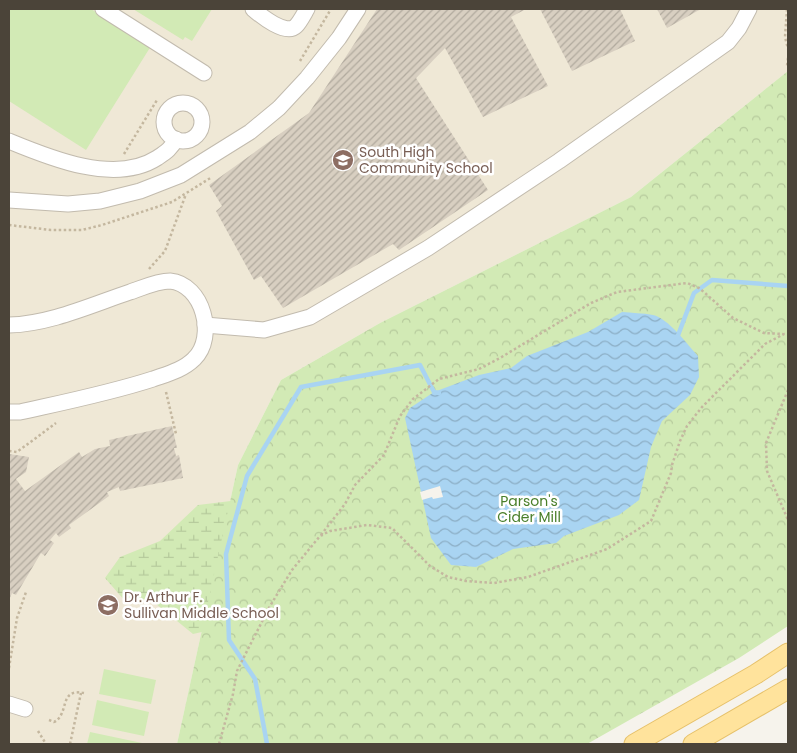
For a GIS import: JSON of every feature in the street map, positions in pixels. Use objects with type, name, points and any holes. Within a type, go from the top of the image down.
[{"type":"main road","points":[[634,744],[756,674],[788,652]]},
{"type":"main road","points":[[692,744],[788,689]]},
{"type":"lane","points":[[103,9],[204,73]]},
{"type":"lane","points":[[253,9],[282,29],[289,30],[295,27],[307,9]]},
{"type":"lane","points":[[9,200],[68,204],[100,201],[140,191],[181,175],[250,132],[279,108],[312,71],[358,9]]},
{"type":"lane","points":[[205,325],[264,330],[310,317],[428,248],[575,150],[728,42],[739,28],[749,9]]},
{"type":"lane","points":[[9,142],[54,159],[91,168],[129,168],[151,162],[172,148],[176,139]]},
{"type":"lane","points":[[9,325],[18,325],[53,317],[168,281],[180,283],[193,294],[202,311],[206,331],[204,344],[194,359],[176,371],[121,390],[20,412],[9,412]]},
{"type":"lane","points":[[9,704],[25,709]]},
{"type":"path","points":[[300,61],[331,9]]},
{"type":"path","points":[[787,9],[785,37],[788,49]]},
{"type":"path","points":[[788,58],[786,66],[788,66]]},
{"type":"path","points":[[121,159],[156,100]]},
{"type":"path","points":[[9,225],[51,230],[82,230],[110,223],[172,202],[212,177]]},
{"type":"path","points":[[147,271],[165,251],[186,193]]},
{"type":"path","points":[[219,744],[233,694],[237,671],[270,606],[292,570],[344,504],[355,485],[384,454],[400,416],[413,399],[439,379],[479,369],[591,303],[617,292],[687,283],[705,293],[733,318],[764,333],[786,334]]},
{"type":"path","points":[[320,536],[330,532],[367,525],[392,528],[430,566],[448,577],[488,583],[528,577],[607,549],[651,521],[671,473],[680,441],[687,426],[702,407],[765,344],[786,334]]},
{"type":"path","points":[[788,390],[766,443],[767,471],[788,520]]},
{"type":"path","points":[[166,392],[176,434]]},
{"type":"path","points":[[9,451],[17,452],[56,423]]},
{"type":"path","points":[[9,668],[17,618],[26,592]]},
{"type":"path","points":[[49,720],[54,722],[58,720],[67,698],[72,692],[83,693],[70,744]]},
{"type":"path","points":[[38,731],[46,744]]},
{"type":"shaded area","name":"South High Community School","points":[[9,9],[788,9],[788,71],[631,197],[380,323],[281,380],[238,465],[177,744],[9,744]]},
{"type":"green space","points":[[9,9],[91,9],[151,46],[86,150],[9,101]]},
{"type":"green space","points":[[133,9],[212,9],[192,41],[185,37],[183,40]]},
{"type":"green space","name":"Parson's Cider Mill","points":[[788,71],[788,626],[739,658],[587,744],[177,744],[238,465],[281,380],[380,323],[631,197]]},
{"type":"green space","points":[[247,499],[215,629],[193,634],[150,599],[125,601],[105,578],[120,557],[160,541],[198,505]]},
{"type":"green space","points":[[104,669],[156,680],[151,704],[99,694]]},
{"type":"green space","points":[[97,700],[149,712],[144,736],[92,725]]},
{"type":"green space","points":[[90,732],[142,743],[142,744],[87,744]]},
{"type":"water","points":[[622,312],[649,314],[659,317],[677,332],[698,356],[699,377],[690,395],[662,421],[651,447],[639,500],[619,515],[564,536],[556,543],[513,549],[476,567],[451,565],[431,538],[405,418],[410,408],[434,392],[479,375],[511,368],[527,356],[588,332]]},
{"type":"pier","points":[[440,486],[443,497],[433,499],[432,497],[422,500],[420,492]]},
{"type":"building","points":[[377,9],[526,9],[511,17],[548,86],[483,117],[445,48],[416,78],[488,190],[399,250],[393,244],[283,308],[261,276],[254,280],[216,211],[222,206],[209,185],[309,113]]},
{"type":"building","points":[[540,9],[620,9],[635,41],[572,71]]},
{"type":"building","points":[[657,9],[701,9],[667,28]]},
{"type":"building","points":[[172,426],[177,448],[174,448],[176,456],[179,455],[183,478],[120,491],[119,487],[107,492],[109,496],[69,525],[71,528],[59,537],[56,533],[50,540],[54,543],[45,556],[41,553],[16,595],[12,593],[9,600],[9,454],[29,457],[26,472],[16,479],[25,491],[79,452],[82,457],[95,449],[110,446],[109,440]]},
{"type":"waterway","points":[[677,338],[694,293],[712,280],[788,286]]},
{"type":"waterway","points":[[267,744],[255,679],[229,640],[226,554],[247,476],[301,387],[420,365],[434,392],[439,393]]},
{"type":"place","name":"South High Community School","points":[[343,160]]},
{"type":"place","name":"Dr. Arthur F. Sullivan Middle School","points":[[108,605]]}]
